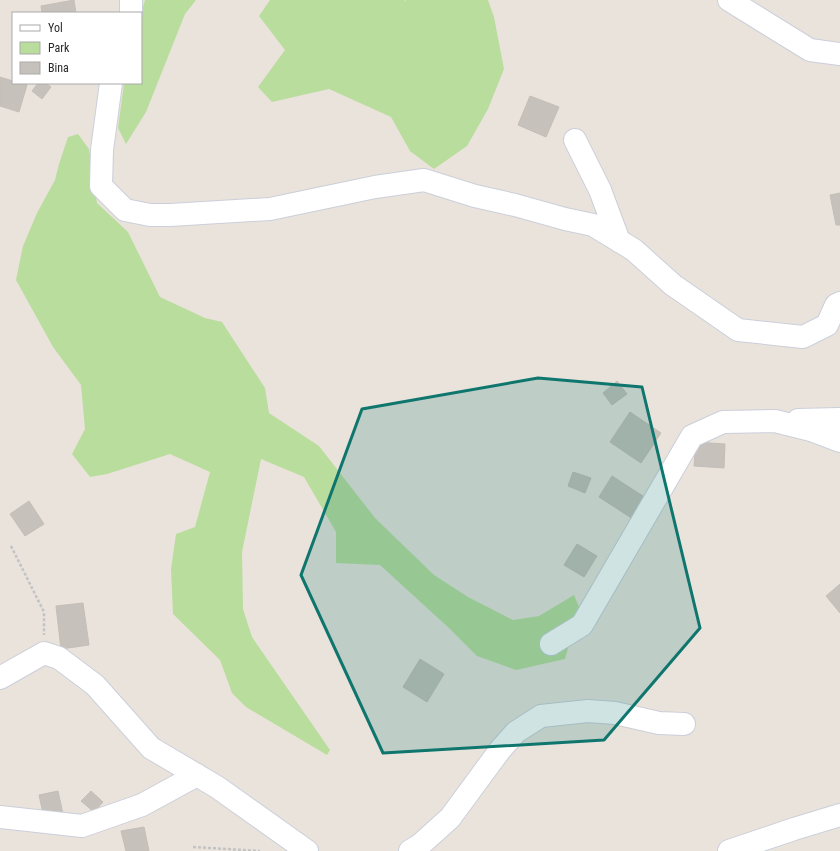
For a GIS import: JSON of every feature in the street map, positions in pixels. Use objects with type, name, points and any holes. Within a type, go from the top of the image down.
[{"type":"street","points":[[131,0],[131,12]]},
{"type":"street","points":[[729,0],[810,50],[840,54]]},
{"type":"street","points":[[111,84],[102,150],[101,186],[125,210],[150,215],[170,216],[270,209],[374,188],[424,180],[475,196],[593,225],[634,250],[673,285],[738,330],[803,337],[833,327],[836,305],[840,303]]},
{"type":"street","points":[[575,140],[600,190],[619,241]]},
{"type":"street","points":[[551,644],[582,625],[692,436],[723,422],[840,419]]},
{"type":"street","points":[[775,421],[812,430],[840,441]]},
{"type":"street","points":[[0,678],[44,653],[59,658],[95,685],[151,748],[217,787],[307,851]]},
{"type":"street","points":[[410,851],[420,845],[450,818],[512,736],[541,716],[588,711],[615,713],[659,723],[684,724]]},
{"type":"street","points":[[0,817],[82,826],[142,805],[197,775]]},
{"type":"street","points":[[729,851],[840,815]]},
{"type":"path","points":[[11,546],[44,612],[44,653]]},
{"type":"path","points":[[193,847],[260,851]]},
{"type":"highlighted area","points":[[538,378],[642,387],[700,628],[604,740],[383,753],[301,575],[362,409]]},
{"type":"green space","points":[[145,0],[196,0],[185,14],[146,112],[126,144],[118,128],[124,84],[142,84],[141,12]]},
{"type":"green space","points":[[270,0],[405,0],[404,2],[406,0],[488,0],[494,17],[504,69],[488,109],[467,146],[434,169],[410,151],[391,117],[329,89],[272,102],[258,87],[285,50],[259,16]]},
{"type":"green space","points":[[78,134],[89,149],[97,203],[128,232],[160,297],[205,318],[222,322],[265,388],[269,413],[319,446],[375,518],[434,575],[468,597],[513,620],[539,616],[574,595],[579,607],[565,659],[516,670],[477,656],[449,628],[380,565],[336,563],[336,532],[304,477],[261,459],[242,552],[243,609],[252,637],[330,750],[327,755],[246,707],[232,693],[220,660],[173,614],[171,569],[176,534],[195,527],[210,472],[170,454],[107,474],[90,477],[72,454],[85,429],[81,385],[53,347],[16,280],[23,246],[37,213],[55,180],[68,137]]},
{"type":"building","points":[[74,0],[76,12],[42,12],[41,6]]},
{"type":"building","points":[[0,77],[12,81],[12,84],[27,85],[19,112],[0,106]]},
{"type":"building","points":[[37,84],[47,84],[51,87],[42,99],[32,91]]},
{"type":"building","points":[[530,96],[559,107],[546,137],[518,125]]},
{"type":"building","points":[[840,193],[840,225],[836,225],[830,195]]},
{"type":"building","points":[[617,381],[627,394],[612,405],[603,393]]},
{"type":"building","points":[[630,412],[661,433],[641,463],[610,442]]},
{"type":"building","points":[[696,442],[725,444],[724,468],[694,466]]},
{"type":"building","points":[[573,472],[591,478],[585,493],[568,486]]},
{"type":"building","points":[[612,476],[646,498],[633,519],[599,497]]},
{"type":"building","points":[[29,501],[44,524],[25,536],[10,514]]},
{"type":"building","points":[[577,544],[597,556],[584,577],[564,565]]},
{"type":"building","points":[[840,584],[840,613],[826,596]]},
{"type":"building","points":[[83,603],[89,645],[61,649],[56,606]]},
{"type":"building","points":[[420,659],[444,674],[427,702],[403,687]]},
{"type":"building","points":[[58,791],[63,814],[44,818],[39,795]]},
{"type":"building","points":[[91,791],[103,802],[94,812],[81,801]]},
{"type":"building","points":[[144,827],[149,851],[126,851],[121,831]]}]
